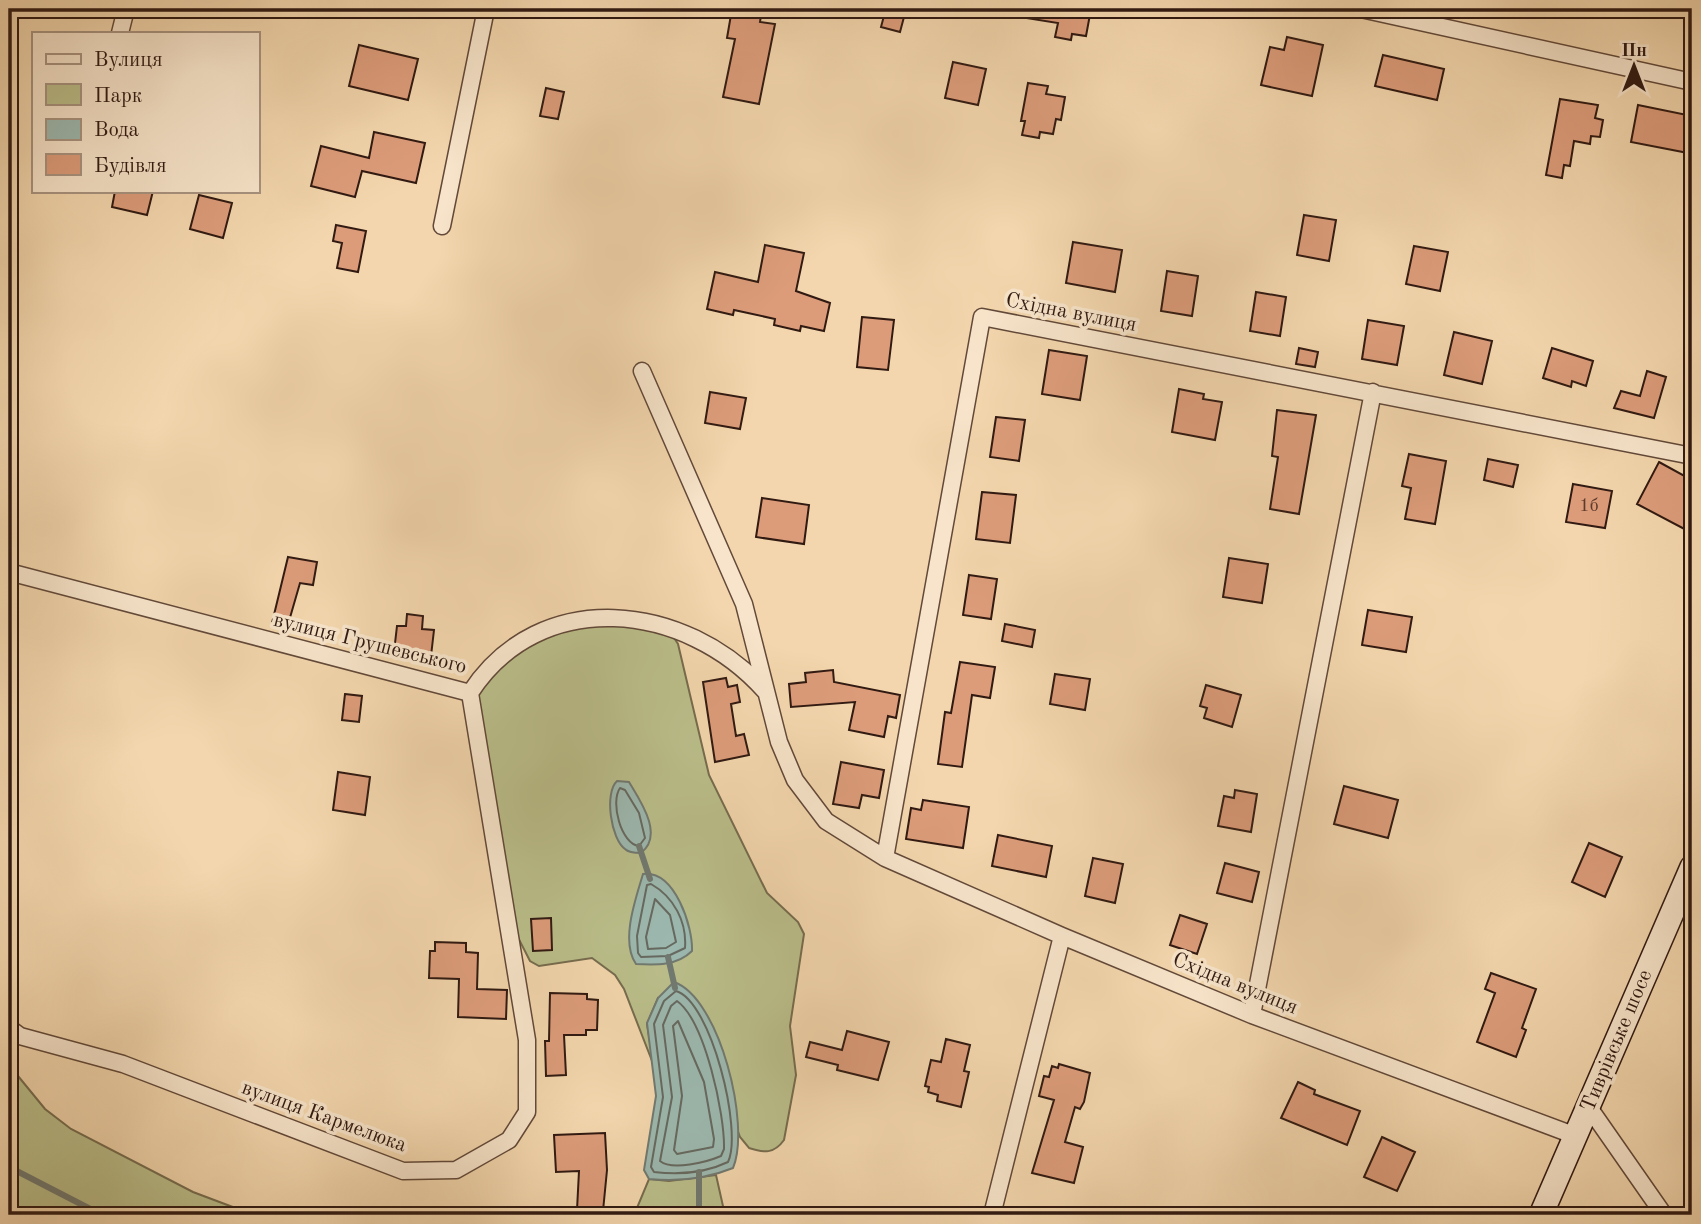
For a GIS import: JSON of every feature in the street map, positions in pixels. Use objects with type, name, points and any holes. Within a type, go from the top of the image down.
[{"type":"main road","name":"Тиврівське шосе","points":[[1541,1215],[1692,867]]},
{"type":"street","points":[[120,32],[126,9]]},
{"type":"street","points":[[442,226],[486,9]]},
{"type":"street","points":[[1361,9],[1692,82]]},
{"type":"street","name":"Східна вулиця","points":[[885,858],[982,317],[1692,456]]},
{"type":"street","name":"Східна вулиця","points":[[642,371],[744,604],[779,742],[795,780],[814,808],[841,833],[885,858],[1252,1015],[1576,1136]]},
{"type":"street","points":[[1252,1015],[1373,392]]},
{"type":"street","name":"вулиця Грушевського","points":[[9,572],[470,692],[486,668],[531,636],[555,625],[602,617],[649,623],[693,637],[745,668],[766,692]]},
{"type":"street","name":"вулиця Кармелюка","points":[[9,1028],[20,1036],[124,1064],[403,1171],[456,1170],[509,1140],[527,1112],[527,1040],[470,692]]},
{"type":"street","points":[[992,1215],[1062,936]]},
{"type":"street","points":[[1588,1106],[1664,1215]]},
{"type":"green space","points":[[578,619],[667,627],[678,644],[709,775],[767,893],[798,922],[804,934],[790,1026],[796,1075],[784,1140],[772,1150],[749,1148],[740,1137],[693,1008],[658,998],[647,1024],[654,1066],[624,989],[615,975],[592,958],[539,966],[530,961],[506,914],[470,693],[486,668]]},
{"type":"green space","points":[[9,1065],[45,1109],[71,1129],[193,1192],[254,1215],[9,1215]]},
{"type":"green space","points":[[716,1175],[725,1215],[634,1215],[649,1179],[669,1181]]},
{"type":"water","points":[[617,781],[629,782],[648,818],[651,837],[648,846],[641,853],[627,850],[616,836],[610,805],[613,787]]},
{"type":"water","points":[[643,874],[654,875],[664,881],[680,902],[689,928],[692,951],[680,960],[636,964],[631,955],[629,932]]},
{"type":"water","points":[[674,982],[690,993],[705,1012],[718,1037],[728,1065],[734,1095],[738,1149],[733,1168],[723,1172],[692,1179],[649,1179],[644,1170],[656,1096],[647,1023],[658,998]]},
{"type":"building","points":[[732,9],[762,9],[760,22],[775,24],[759,104],[723,97],[735,39],[727,38]]},
{"type":"building","points":[[1027,9],[1091,9],[1086,36],[1072,34],[1071,40],[1055,37],[1058,23],[1026,18]]},
{"type":"building","points":[[885,12],[904,17],[900,32],[881,27]]},
{"type":"building","points":[[1287,37],[1323,45],[1312,96],[1261,85],[1270,47],[1284,50]]},
{"type":"building","points":[[359,45],[418,59],[408,100],[349,86]]},
{"type":"building","points":[[1383,55],[1444,69],[1437,100],[1375,86]]},
{"type":"building","points":[[953,62],[986,69],[978,105],[945,98]]},
{"type":"building","points":[[1028,83],[1048,86],[1046,94],[1065,97],[1061,120],[1056,119],[1053,134],[1040,132],[1039,138],[1022,135],[1025,121],[1021,121]]},
{"type":"building","points":[[546,88],[564,92],[558,119],[540,116]]},
{"type":"building","points":[[1560,99],[1598,105],[1595,118],[1603,120],[1600,137],[1591,136],[1590,144],[1574,141],[1570,166],[1564,165],[1562,178],[1546,175]]},
{"type":"building","points":[[1638,105],[1692,116],[1688,153],[1631,142]]},
{"type":"building","points":[[374,132],[425,143],[416,183],[362,171],[355,197],[311,186],[321,146],[369,158]]},
{"type":"building","points":[[115,192],[153,192],[147,215],[112,207]]},
{"type":"building","points":[[199,195],[232,203],[223,238],[190,229]]},
{"type":"building","points":[[1304,215],[1336,220],[1329,261],[1297,255]]},
{"type":"building","points":[[336,225],[366,231],[358,272],[337,268],[342,243],[333,241]]},
{"type":"building","points":[[1073,242],[1122,250],[1115,292],[1066,283]]},
{"type":"building","points":[[765,245],[804,253],[796,291],[830,303],[824,331],[801,326],[800,331],[774,325],[775,319],[734,310],[733,315],[707,309],[715,272],[758,282]]},
{"type":"building","points":[[1414,246],[1448,252],[1440,291],[1406,284]]},
{"type":"building","points":[[1167,271],[1198,276],[1192,316],[1161,311]]},
{"type":"building","points":[[1256,292],[1286,297],[1280,336],[1250,331]]},
{"type":"building","points":[[862,317],[894,320],[888,370],[857,367]]},
{"type":"building","points":[[1368,320],[1404,326],[1397,365],[1362,359]]},
{"type":"building","points":[[1454,332],[1492,341],[1482,384],[1444,375]]},
{"type":"building","points":[[1299,348],[1318,352],[1315,367],[1296,364]]},
{"type":"building","points":[[1552,348],[1593,361],[1586,386],[1572,381],[1571,387],[1543,378]]},
{"type":"building","points":[[1049,350],[1087,356],[1080,400],[1042,394]]},
{"type":"building","points":[[1647,371],[1666,377],[1654,418],[1614,408],[1621,391],[1640,396]]},
{"type":"building","points":[[1179,389],[1204,394],[1203,399],[1222,402],[1215,440],[1172,432]]},
{"type":"building","points":[[710,392],[746,398],[740,429],[705,423]]},
{"type":"building","points":[[1277,410],[1316,415],[1299,514],[1270,509],[1278,457],[1272,456]]},
{"type":"building","points":[[996,417],[1025,420],[1019,461],[990,457]]},
{"type":"building","points":[[1409,454],[1446,461],[1435,524],[1405,519],[1411,488],[1402,486]]},
{"type":"building","points":[[1488,459],[1518,465],[1513,487],[1484,480]]},
{"type":"building","points":[[1659,462],[1692,480],[1692,533],[1637,504]]},
{"type":"building","points":[[1573,484],[1612,491],[1605,528],[1566,522]]},
{"type":"building","points":[[982,492],[1016,495],[1010,543],[976,539]]},
{"type":"building","points":[[762,498],[809,505],[804,544],[756,537]]},
{"type":"building","points":[[288,557],[317,562],[313,585],[300,583],[287,628],[272,623]]},
{"type":"building","points":[[1229,558],[1268,564],[1262,603],[1223,597]]},
{"type":"building","points":[[969,575],[997,579],[991,619],[963,615]]},
{"type":"building","points":[[1368,610],[1412,617],[1406,652],[1362,645]]},
{"type":"building","points":[[407,614],[423,616],[422,629],[434,630],[431,656],[394,652],[397,626],[406,626]]},
{"type":"building","points":[[1005,624],[1035,630],[1032,647],[1002,641]]},
{"type":"building","points":[[960,662],[995,667],[990,698],[972,695],[962,767],[938,764],[945,712],[951,713]]},
{"type":"building","points":[[833,670],[834,682],[900,695],[896,718],[888,716],[884,737],[849,730],[855,702],[791,707],[789,684],[806,682],[805,673]]},
{"type":"building","points":[[1055,674],[1090,679],[1085,710],[1050,704]]},
{"type":"building","points":[[726,678],[728,687],[737,685],[740,702],[731,704],[736,736],[744,734],[749,755],[715,762],[703,682]]},
{"type":"building","points":[[1206,685],[1241,695],[1232,727],[1204,718],[1207,708],[1200,706]]},
{"type":"building","points":[[345,694],[362,696],[359,722],[342,720]]},
{"type":"building","points":[[841,762],[884,770],[879,798],[862,795],[859,808],[833,804]]},
{"type":"building","points":[[338,772],[370,777],[365,815],[333,810]]},
{"type":"building","points":[[1344,786],[1398,800],[1388,838],[1334,824]]},
{"type":"building","points":[[1235,790],[1257,794],[1251,832],[1218,826],[1224,796],[1234,798]]},
{"type":"building","points":[[923,800],[969,807],[963,848],[906,839],[911,808],[921,810]]},
{"type":"building","points":[[998,835],[1052,846],[1046,877],[992,866]]},
{"type":"building","points":[[1589,843],[1622,857],[1605,897],[1572,882]]},
{"type":"building","points":[[1093,858],[1123,864],[1115,903],[1085,896]]},
{"type":"building","points":[[1225,863],[1259,872],[1252,902],[1217,893]]},
{"type":"building","points":[[1180,915],[1207,924],[1197,954],[1170,945]]},
{"type":"building","points":[[551,918],[552,950],[533,951],[531,919]]},
{"type":"building","points":[[435,942],[466,943],[466,952],[478,953],[477,989],[507,990],[506,1019],[458,1017],[459,979],[429,978],[430,951],[435,951]]},
{"type":"building","points":[[1491,973],[1536,989],[1522,1028],[1526,1030],[1516,1057],[1477,1042],[1495,993],[1485,989]]},
{"type":"building","points":[[550,993],[587,994],[587,999],[598,1000],[597,1030],[586,1030],[586,1035],[564,1035],[566,1075],[546,1076],[545,1041],[549,1041]]},
{"type":"building","points":[[847,1031],[889,1042],[878,1080],[837,1070],[838,1065],[806,1057],[810,1042],[842,1050]]},
{"type":"building","points":[[946,1039],[970,1045],[964,1071],[969,1072],[961,1107],[937,1101],[938,1095],[928,1092],[929,1087],[925,1086],[931,1060],[941,1062]]},
{"type":"building","points":[[1059,1064],[1090,1073],[1084,1102],[1080,1109],[1075,1107],[1065,1142],[1083,1147],[1074,1183],[1032,1173],[1054,1100],[1039,1096],[1044,1076],[1049,1077],[1052,1066],[1058,1068]]},
{"type":"building","points":[[1298,1082],[1315,1090],[1314,1094],[1360,1111],[1347,1145],[1281,1118]]},
{"type":"building","points":[[605,1133],[607,1170],[603,1211],[577,1210],[579,1171],[556,1172],[554,1135]]},
{"type":"building","points":[[1382,1137],[1415,1152],[1397,1191],[1364,1177]]},
{"type":"waterway","points":[[639,846],[650,879]]},
{"type":"waterway","points":[[668,957],[675,988]]},
{"type":"waterway","points":[[9,1167],[102,1215]]},
{"type":"waterway","points":[[699,1172],[699,1215]]}]
